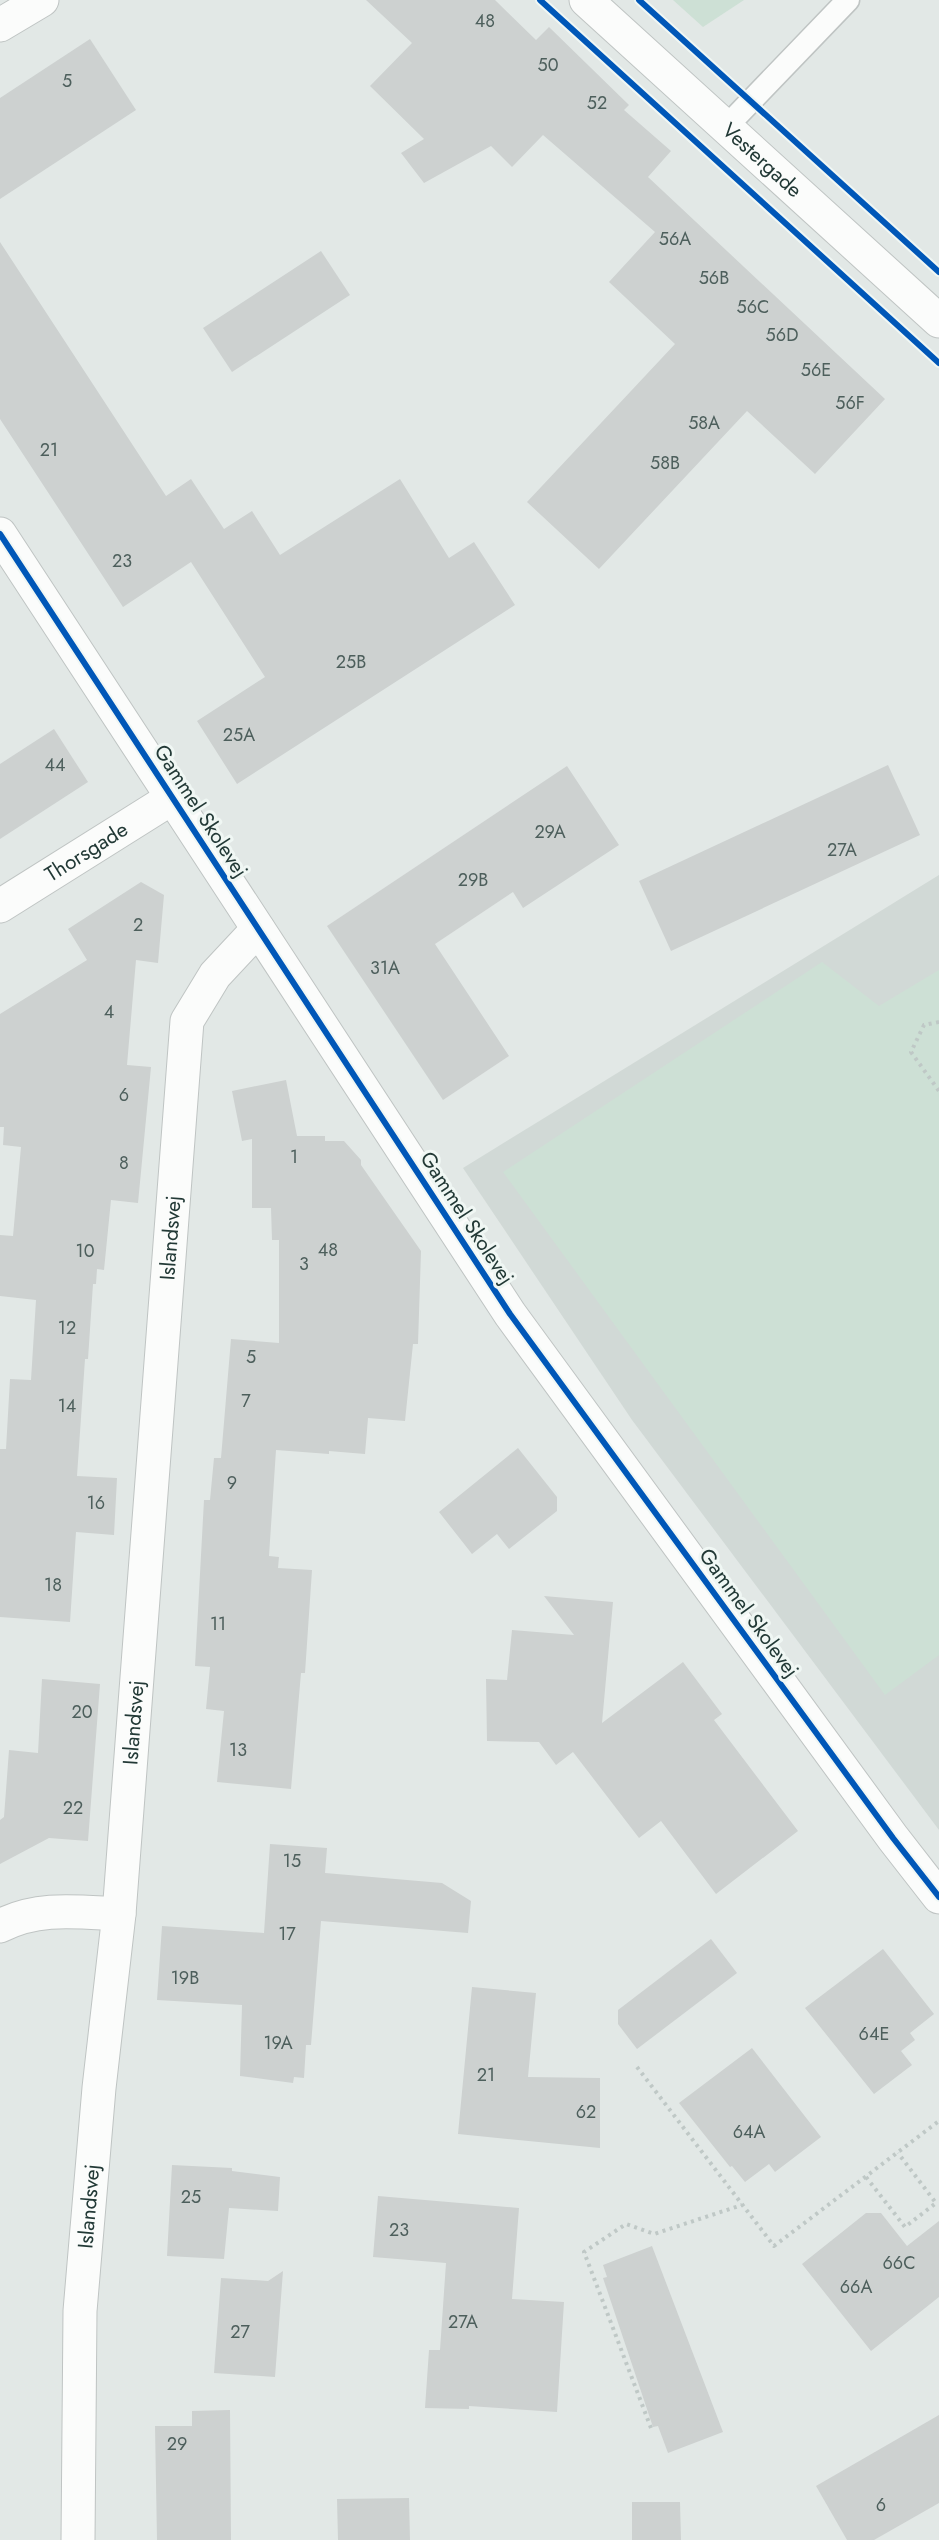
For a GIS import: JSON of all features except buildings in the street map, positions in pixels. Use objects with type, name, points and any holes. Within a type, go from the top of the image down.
[{"type":"street","points":[[0,25],[42,0]]},
{"type":"street","name":"Vestergade","points":[[586,0],[939,321]]},
{"type":"street","name":"Gammel Skolevej","points":[[0,534],[510,1314],[886,1829],[939,1897]]},
{"type":"street","name":"Thorsgade","points":[[0,906],[172,798]]},
{"type":"street","name":"Islandsvej","points":[[78,2540],[80,2311],[99,2088],[119,1914],[187,1021],[215,975],[258,929]]},
{"type":"street","points":[[0,1926],[15,1918],[49,1911],[119,1914]]},
{"type":"lane","points":[[725,128],[848,0]]},
{"type":"path","points":[[939,1022],[924,1025],[911,1052],[939,1091]]},
{"type":"path","points":[[637,2067],[774,2246],[939,2121]]},
{"type":"path","points":[[866,2177],[905,2227],[936,2203],[897,2153]]},
{"type":"path","points":[[651,2428],[584,2252],[626,2224],[654,2234],[742,2205]]},
{"type":"shaded area","points":[[939,875],[939,1830],[632,1420],[463,1168]]},
{"type":"green space","points":[[673,0],[744,0],[703,27]]},
{"type":"green space","points":[[822,962],[879,1006],[939,970],[939,1655],[885,1695],[503,1172]]},
{"type":"cycle path","points":[[540,0],[939,363]]},
{"type":"cycle path","points":[[639,0],[939,272]]},
{"type":"cycle path","points":[[0,534],[510,1314],[893,1838],[939,1897]]}]
